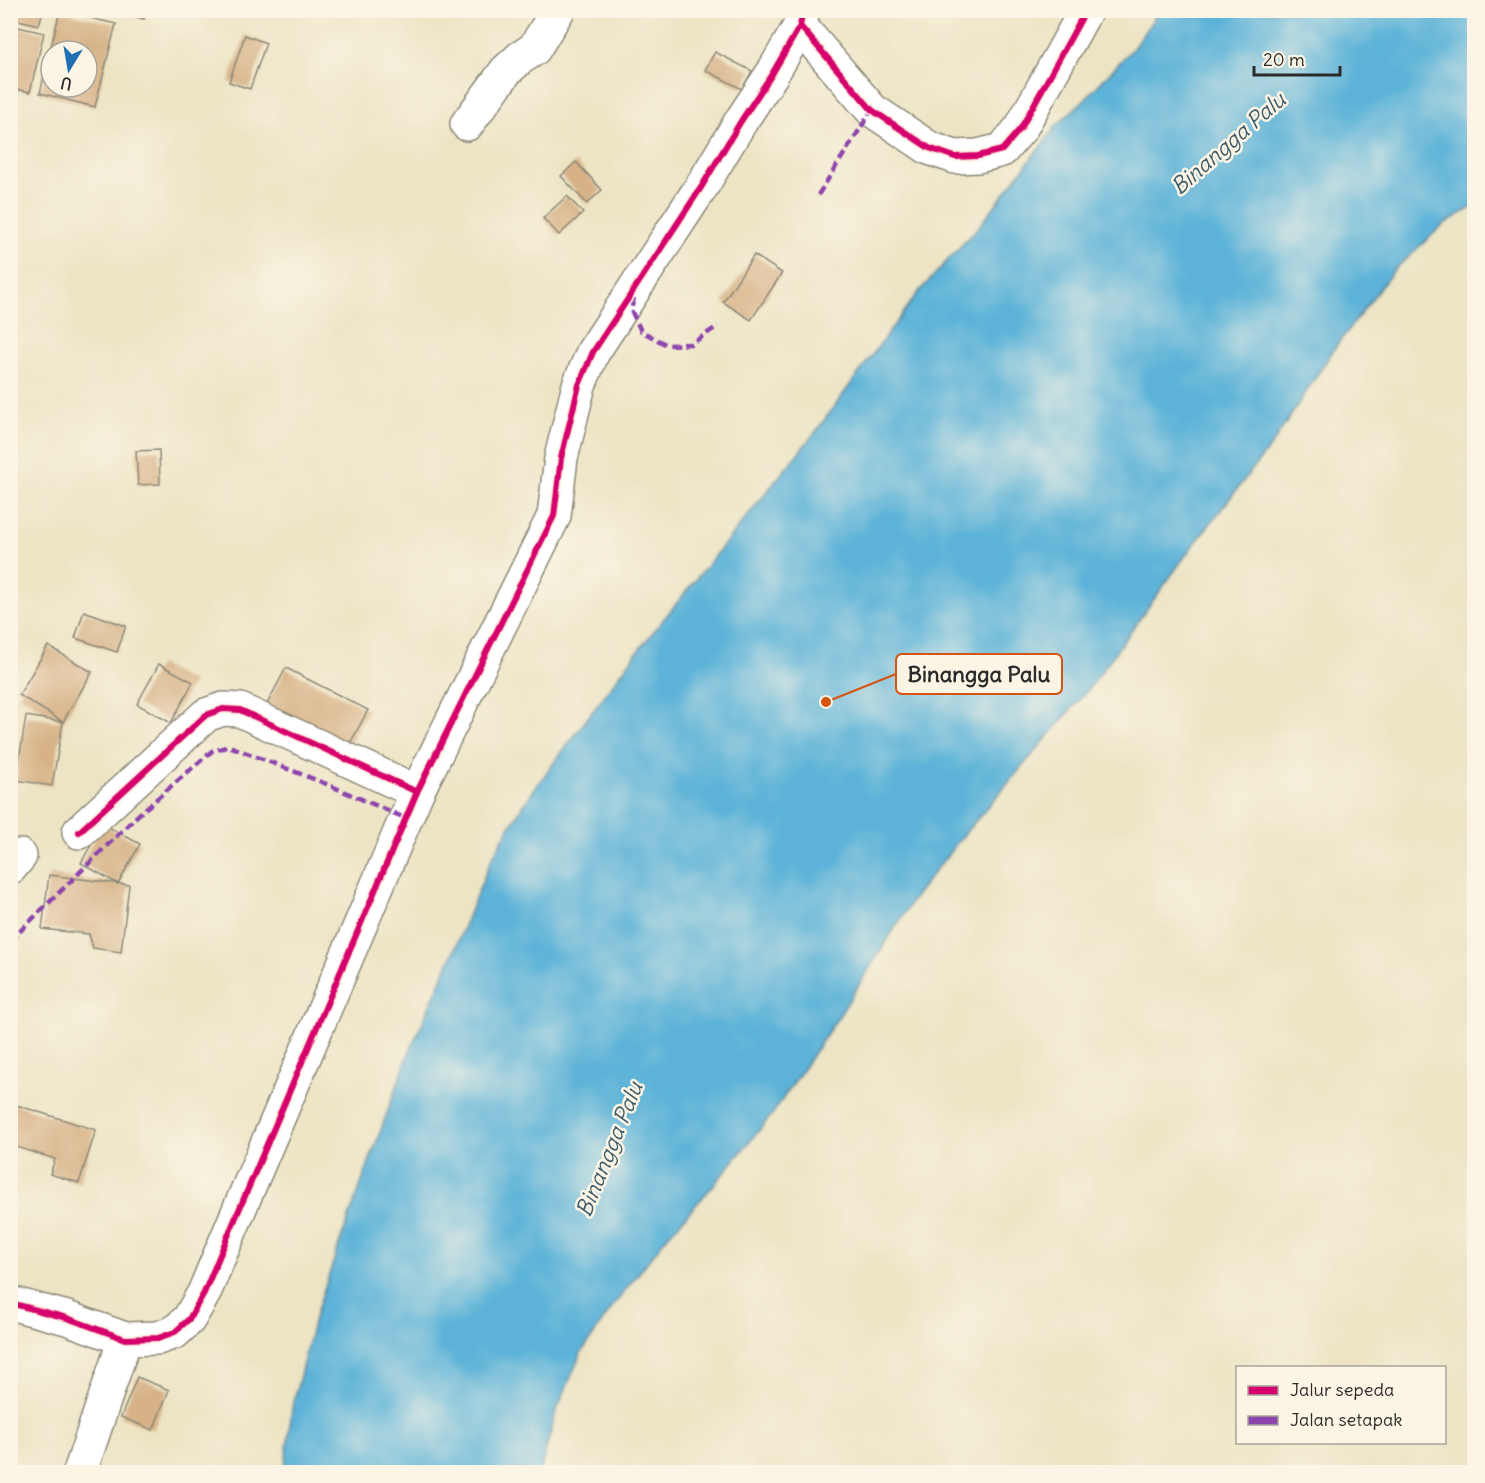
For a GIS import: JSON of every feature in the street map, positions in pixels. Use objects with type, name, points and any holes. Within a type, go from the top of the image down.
[{"type":"street","points":[[466,124],[506,71],[534,49],[558,10]]},
{"type":"street","points":[[10,1303],[67,1318],[125,1339],[158,1338],[175,1332],[189,1319],[204,1293],[417,792],[555,516],[561,458],[579,384],[593,352],[615,315],[702,186],[772,74],[802,18],[872,110],[929,148],[955,157],[978,156],[1002,150],[1021,128],[1086,10]]},
{"type":"street","points":[[79,832],[206,715],[223,709],[240,710],[417,792]]},
{"type":"street","points":[[80,1473],[125,1339]]},
{"type":"water","points":[[1159,11],[1474,11],[1474,206],[1444,224],[1393,271],[1334,349],[1273,443],[1189,551],[1088,690],[961,838],[916,895],[839,1016],[771,1116],[666,1238],[614,1305],[581,1353],[555,1415],[540,1472],[284,1472],[292,1408],[314,1319],[339,1245],[408,1055],[491,860],[510,826],[535,788],[637,652],[817,430],[917,294],[980,225],[1057,125],[1134,47]]},
{"type":"building","points":[[10,10],[43,10],[39,25],[10,18]]},
{"type":"building","points":[[110,10],[146,10],[144,19]]},
{"type":"building","points":[[60,11],[116,24],[99,91],[99,39],[53,39]]},
{"type":"building","points":[[10,25],[44,33],[43,39],[39,39],[39,54],[30,92],[10,88]]},
{"type":"building","points":[[245,35],[266,43],[250,89],[229,82]]},
{"type":"building","points":[[715,52],[752,71],[742,89],[705,70]]},
{"type":"building","points":[[64,99],[97,99],[95,107]]},
{"type":"building","points":[[576,162],[602,190],[587,204],[561,176]]},
{"type":"building","points":[[567,196],[583,213],[559,235],[543,218]]},
{"type":"building","points":[[754,255],[782,273],[751,320],[723,302]]},
{"type":"building","points":[[159,450],[160,484],[138,485],[136,451]]},
{"type":"building","points":[[84,611],[126,626],[117,652],[75,638]]},
{"type":"building","points":[[48,646],[92,672],[63,722],[19,695]]},
{"type":"building","points":[[159,664],[193,682],[171,723],[137,704]]},
{"type":"building","points":[[286,668],[368,710],[347,749],[266,706]]},
{"type":"building","points":[[26,716],[63,722],[52,786],[16,780]]},
{"type":"building","points":[[103,824],[140,844],[118,884],[81,863]]},
{"type":"building","points":[[49,875],[129,885],[121,952],[93,948],[89,934],[42,929]]},
{"type":"building","points":[[10,1103],[96,1130],[79,1183],[50,1174],[55,1159],[10,1145]]},
{"type":"building","points":[[137,1377],[169,1390],[153,1430],[121,1417]]},
{"type":"marked path","points":[[818,195],[872,110]]},
{"type":"marked path","points":[[634,298],[631,310],[641,331],[667,345],[691,344],[718,326]]},
{"type":"marked path","points":[[10,941],[138,815],[212,751],[229,746],[405,818]]},
{"type":"cycle path","points":[[803,10],[800,26],[872,110],[929,148],[955,157],[978,156],[1002,150],[1021,128],[1086,10]]},
{"type":"cycle path","points":[[10,1303],[67,1318],[125,1339],[158,1338],[175,1332],[189,1319],[204,1293],[417,792],[554,516],[561,458],[579,385],[593,352],[702,186],[800,26]]},
{"type":"cycle path","points":[[79,832],[206,715],[223,709],[240,710],[417,792]]},
{"type":"place","name":"Binangga Palu","points":[[826,702]]}]
